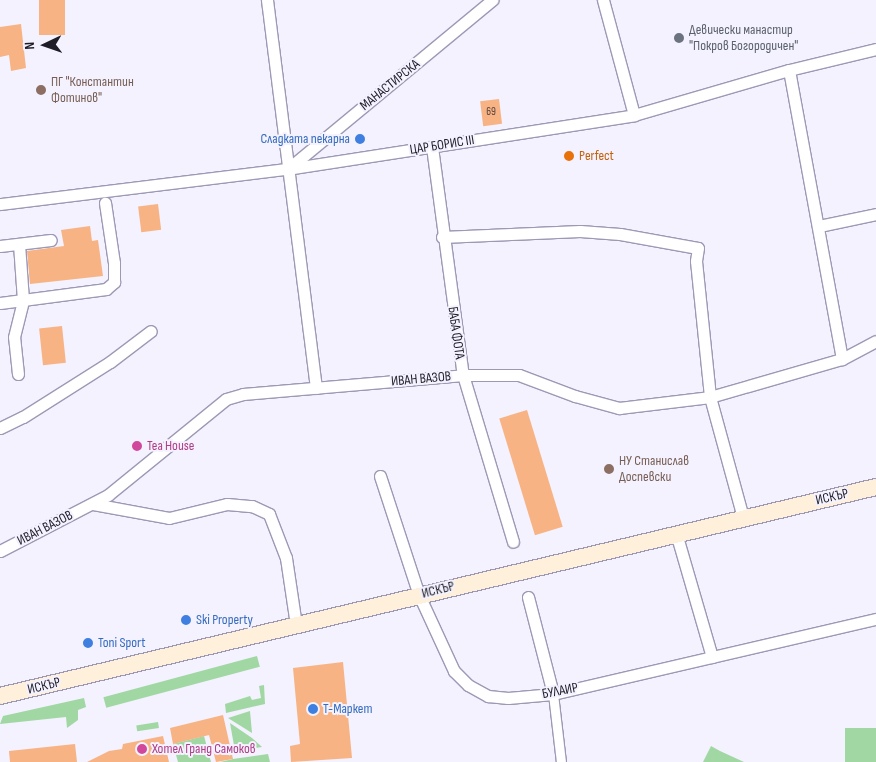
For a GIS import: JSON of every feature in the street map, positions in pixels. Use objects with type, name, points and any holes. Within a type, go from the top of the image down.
[{"type":"main road","name":"ИСКЪР","points":[[0,696],[676,533],[876,487]]},
{"type":"street","points":[[267,0],[316,388]]},
{"type":"street","name":"МАНАСТИРСКА","points":[[287,169],[492,0]]},
{"type":"street","points":[[603,0],[634,115]]},
{"type":"street","name":"ЦАР БОРИС III","points":[[0,204],[287,169],[634,115],[789,70],[876,49]]},
{"type":"street","points":[[789,70],[842,360]]},
{"type":"street","name":"БАБА ФОТА","points":[[432,147],[442,237],[463,375],[513,542]]},
{"type":"street","points":[[0,303],[106,289],[114,282],[105,203]]},
{"type":"street","points":[[819,226],[876,214]]},
{"type":"street","points":[[442,237],[580,231],[698,248],[696,261],[710,397],[743,518]]},
{"type":"street","points":[[0,246],[51,240]]},
{"type":"street","points":[[18,374],[14,337],[23,300],[19,244]]},
{"type":"street","points":[[0,428],[23,417],[110,362],[151,331]]},
{"type":"street","name":"ИВАН ВАЗОВ","points":[[0,551],[93,504],[226,399],[243,394],[463,375],[519,375],[575,396],[619,408],[710,397],[842,360],[876,341]]},
{"type":"street","name":"БУЛАИР","points":[[380,476],[418,595],[454,671],[468,685],[488,696],[508,698],[553,694],[876,619]]},
{"type":"street","points":[[93,504],[169,518],[228,504],[252,506],[269,514],[286,558],[296,625]]},
{"type":"street","points":[[676,533],[712,657]]},
{"type":"street","points":[[528,597],[553,694],[561,762]]},
{"type":"green space","points":[[257,656],[260,667],[106,708],[103,697]]},
{"type":"green space","points":[[264,685],[265,704],[226,713],[225,704],[250,696],[252,700],[261,698],[259,686]]},
{"type":"green space","points":[[84,698],[86,707],[78,710],[78,720],[67,728],[66,717],[0,724],[3,716]]},
{"type":"green space","points":[[250,711],[252,733],[228,718]]},
{"type":"green space","points":[[158,722],[159,728],[137,731],[136,725]]},
{"type":"green space","points":[[230,723],[252,738],[262,747],[235,751]]},
{"type":"green space","points":[[845,728],[876,728],[876,762],[845,762]]},
{"type":"green space","points":[[204,736],[211,762],[178,762],[173,744]]},
{"type":"green space","points":[[711,746],[720,751],[744,762],[703,762]]},
{"type":"green space","points":[[268,754],[270,762],[220,762],[233,759]]},
{"type":"building","points":[[39,0],[65,0],[65,35],[39,35]]},
{"type":"building","points":[[21,24],[26,68],[11,71],[9,55],[0,57],[0,27]]},
{"type":"building","points":[[499,99],[502,124],[483,126],[480,101]]},
{"type":"building","points":[[158,204],[161,230],[141,232],[138,206]]},
{"type":"building","points":[[90,226],[92,241],[98,240],[103,276],[30,284],[27,251],[64,246],[61,230]]},
{"type":"building","points":[[62,326],[66,363],[43,365],[39,328]]},
{"type":"building","points":[[527,410],[563,527],[535,535],[499,418]]},
{"type":"building","points":[[343,662],[352,758],[291,762],[290,746],[300,744],[293,668]]},
{"type":"building","points":[[223,715],[233,759],[216,762],[209,735],[173,744],[170,728]]},
{"type":"building","name":"Хотел Гранд Самоков","points":[[163,736],[169,762],[87,762],[109,751],[122,749],[123,744]]},
{"type":"building","points":[[75,744],[77,762],[10,762],[9,751]]},
{"type":"place","name":"Девически манастир \"Покров Богородичен\"","points":[[679,38]]},
{"type":"place","name":"ПГ \"Константин Фотинов\"","points":[[41,90]]},
{"type":"place","name":"Сладката пекарна","points":[[360,139]]},
{"type":"place","name":"Perfect","points":[[569,156]]},
{"type":"place","name":"Tea House","points":[[137,446]]},
{"type":"place","name":"НУ Станислав Доспевски","points":[[609,469]]},
{"type":"place","name":"Ski Property","points":[[186,620]]},
{"type":"place","name":"Toni Sport","points":[[88,643]]},
{"type":"place","name":"Т-Маркет","points":[[313,709]]},
{"type":"place","name":"Хотел Гранд Самоков","points":[[142,749]]}]
